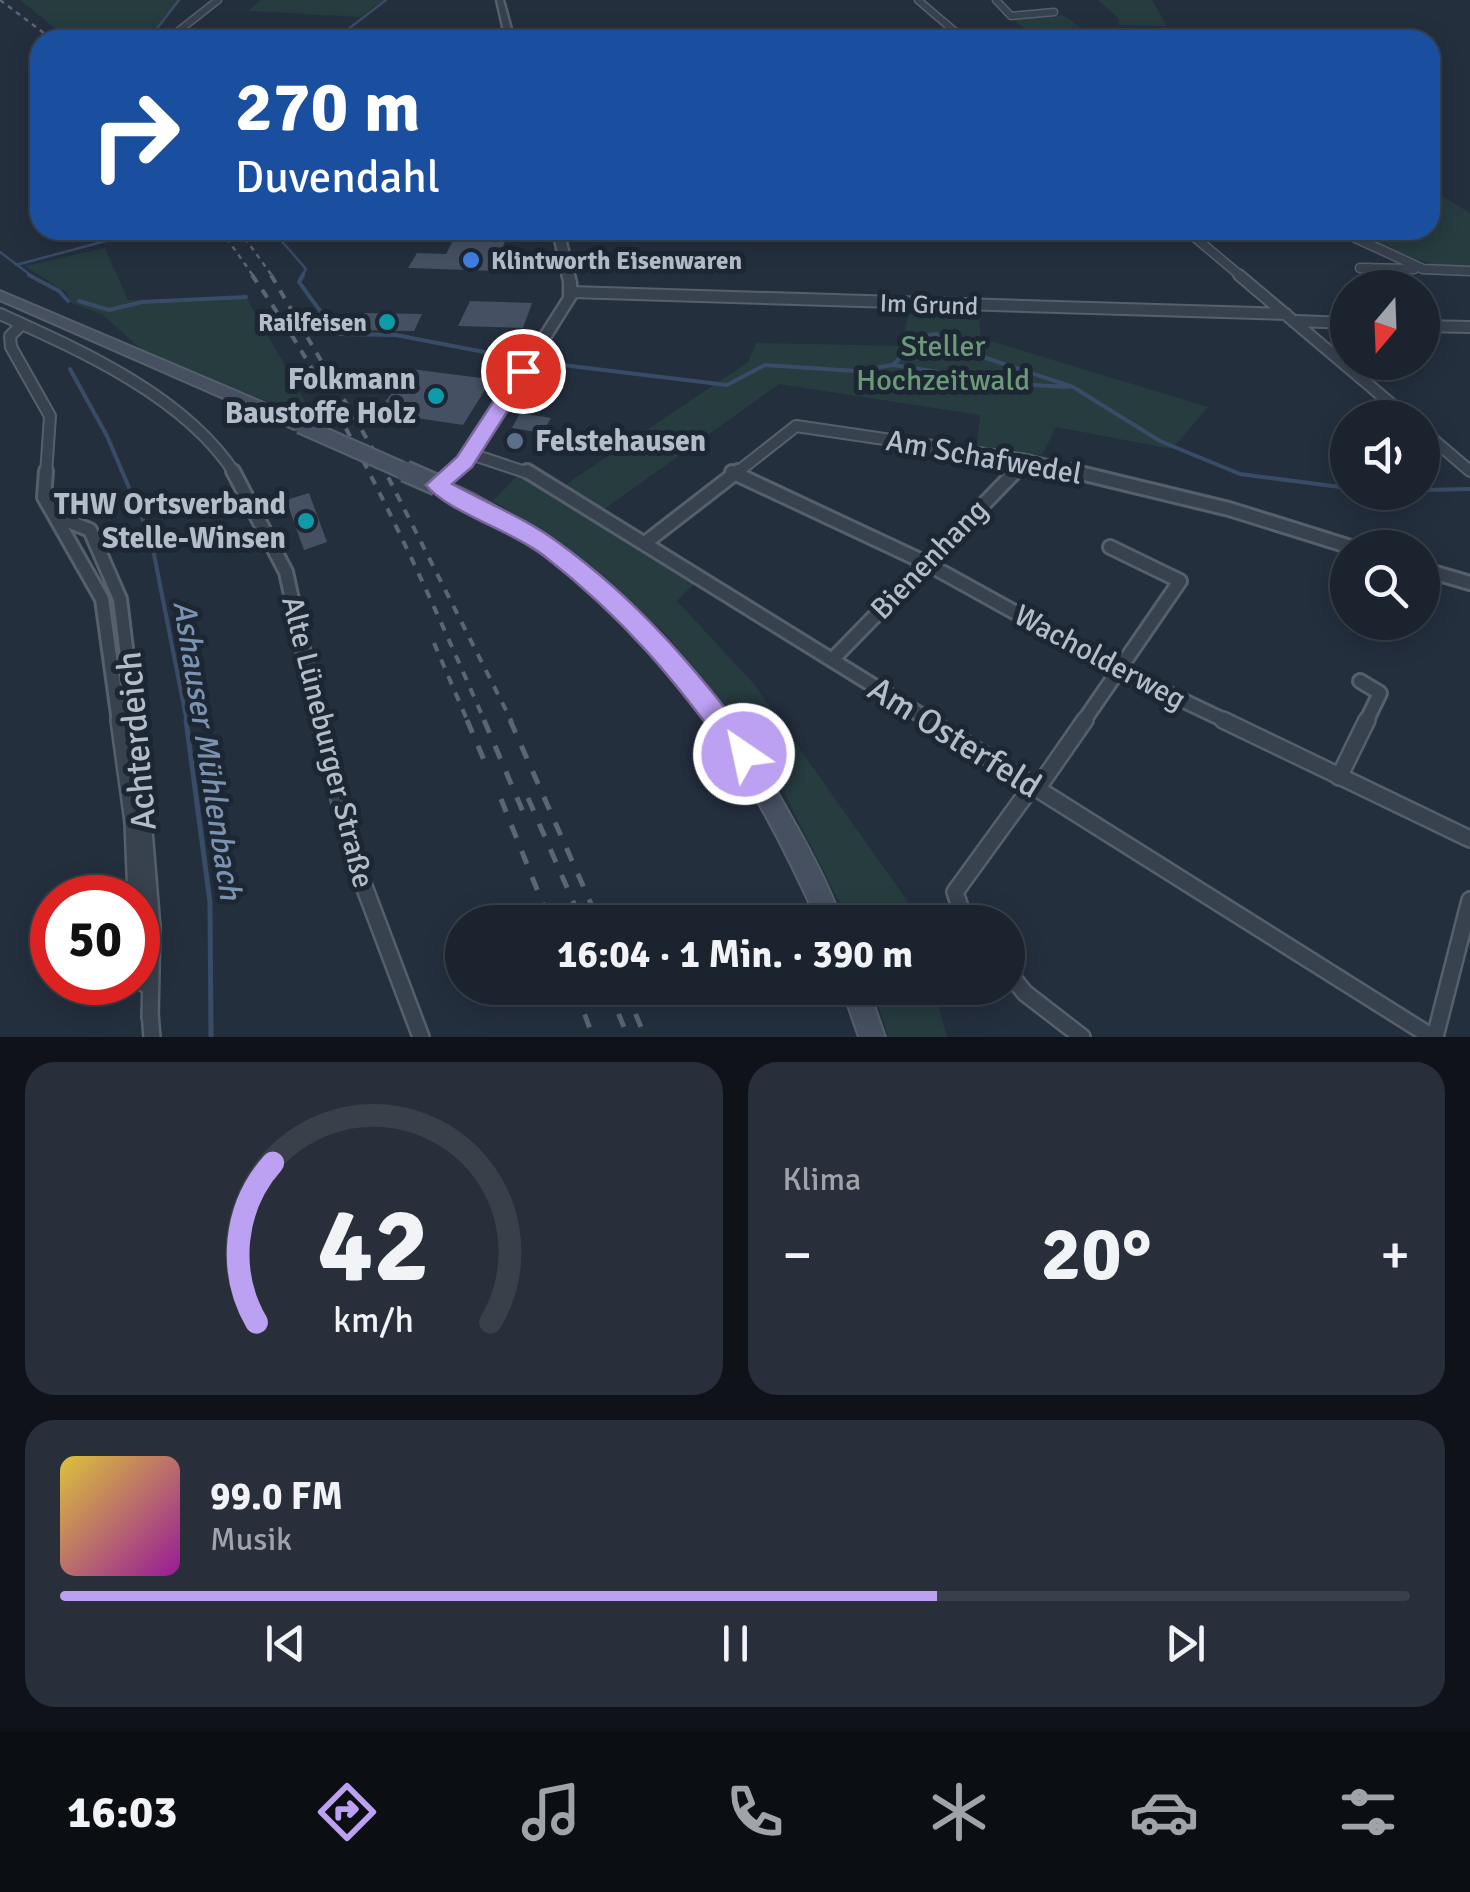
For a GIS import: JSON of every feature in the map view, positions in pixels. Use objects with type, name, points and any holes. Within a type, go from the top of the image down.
[{"type":"main road","points":[[0,295],[437,485],[548,546],[622,607],[678,665],[728,727],[761,781],[822,905]]},
{"type":"main road","points":[[861,1005],[872,1037]]},
{"type":"street","points":[[179,30],[218,0]]},
{"type":"street","points":[[500,0],[508,30]]},
{"type":"street","points":[[918,0],[953,30]]},
{"type":"street","points":[[996,0],[1010,16],[1054,12]]},
{"type":"street","points":[[437,485],[471,454],[571,292],[560,240]]},
{"type":"street","points":[[1198,240],[1387,400]]},
{"type":"street","points":[[1359,240],[1423,270]]},
{"type":"street","points":[[1367,270],[1423,270]]},
{"type":"street","points":[[1440,270],[1470,271]]},
{"type":"street","name":"Im Grund","points":[[571,292],[1286,314]]},
{"type":"street","points":[[0,314],[22,324],[10,336],[10,347],[50,416],[44,497]]},
{"type":"street","points":[[1295,321],[1330,322]]},
{"type":"street","name":"Alte Lüneburger Straße","points":[[22,324],[88,354],[182,417],[221,452],[244,487],[286,572],[303,659],[356,865],[386,955],[421,1037]]},
{"type":"street","points":[[1440,326],[1470,327]]},
{"type":"street","name":"Am Schafwedel","points":[[646,543],[732,472],[796,426],[1027,460],[1229,509],[1330,541]]},
{"type":"street","points":[[1440,445],[1470,471]]},
{"type":"street","name":"Am Osterfeld","points":[[471,454],[534,473],[1434,1037]]},
{"type":"street","name":"Bienenhang","points":[[832,660],[1027,460]]},
{"type":"street","name":"Wacholderweg","points":[[732,472],[924,562],[1119,670],[1470,838]]},
{"type":"street","name":"Achterdeich","points":[[44,497],[102,600],[134,822],[135,875]]},
{"type":"street","name":"Achterdeich","points":[[44,497],[58,506],[70,522],[90,530],[120,599],[130,659],[152,927],[150,1018]]},
{"type":"street","points":[[960,905],[956,892],[1180,581],[1110,547]]},
{"type":"street","points":[[1440,574],[1470,583]]},
{"type":"street","points":[[1338,777],[1380,692],[1360,681]]},
{"type":"street","points":[[1434,1037],[1470,900]]},
{"type":"street","points":[[1025,993],[1082,1037]]},
{"type":"street","name":"Achterdeich","points":[[148,1005],[152,1037]]},
{"type":"green space","points":[[20,0],[179,0],[157,30],[58,30]]},
{"type":"green space","points":[[261,0],[383,0],[360,17],[248,11]]},
{"type":"green space","points":[[1098,0],[1152,0],[1167,26],[1118,25],[1119,19]]},
{"type":"green space","points":[[1063,15],[1085,30],[1027,30],[1012,19]]},
{"type":"green space","points":[[1440,195],[1470,213],[1470,268],[1423,261],[1371,240],[1440,240]]},
{"type":"green space","points":[[105,248],[128,300],[246,297],[317,422],[142,350],[103,315],[70,302],[67,293],[25,266]]},
{"type":"green space","name":"Steller Hochzeitwald","points":[[909,310],[979,313],[981,338],[1208,407],[1172,449],[1056,427],[1042,455],[977,445],[980,415],[779,384],[603,510],[565,485],[748,362],[756,343],[902,346]]},
{"type":"green space","points":[[518,475],[695,583],[677,601],[753,683],[910,905],[840,905],[765,754],[663,631],[557,540],[493,501]]},
{"type":"green space","points":[[878,1005],[938,1005],[947,1037],[888,1037]]},
{"type":"building","name":"Klintworth Eisenwaren","points":[[453,240],[506,240],[499,255],[532,256],[528,265],[503,264],[500,271],[408,268],[417,253],[446,254]]},
{"type":"building","points":[[470,301],[532,303],[523,328],[458,326]]},
{"type":"building","name":"Railfeisen","points":[[362,313],[422,314],[414,331],[352,330]]},
{"type":"building","name":"Folkmann Baustoffe Holz","points":[[490,364],[500,366],[463,425],[377,412],[411,369],[481,378]]},
{"type":"building","points":[[520,413],[551,418],[542,433],[512,428]]},
{"type":"building","name":"THW Ortsverband Stelle-Winsen","points":[[309,493],[327,542],[304,550],[286,500]]},
{"type":"waterway","name":"Ashauser Mühlenbach","points":[[156,30],[179,0]]},
{"type":"waterway","points":[[347,30],[386,0]]},
{"type":"waterway","name":"Ashauser Mühlenbach","points":[[17,265],[109,240]]},
{"type":"waterway","points":[[281,240],[306,269],[301,277]]},
{"type":"waterway","points":[[0,252],[17,265]]},
{"type":"waterway","name":"Ashauser Mühlenbach","points":[[17,265],[33,277]]},
{"type":"waterway","name":"Ashauser Mühlenbach","points":[[29,275],[59,291],[68,301]]},
{"type":"waterway","points":[[303,275],[299,282],[337,334],[396,335],[520,359]]},
{"type":"waterway","points":[[79,301],[109,310],[142,302],[246,297]]},
{"type":"waterway","points":[[893,365],[921,336],[936,334],[956,348],[1073,387],[1160,441],[1240,474],[1330,486]]},
{"type":"waterway","points":[[546,363],[727,385],[765,365],[855,371],[893,365]]},
{"type":"waterway","points":[[893,365],[977,378]]},
{"type":"waterway","name":"Ashauser Mühlenbach","points":[[70,369],[107,436],[151,539],[187,722]]},
{"type":"waterway","points":[[996,383],[1068,387]]},
{"type":"waterway","points":[[1440,490],[1470,489]]},
{"type":"waterway","name":"Ashauser Mühlenbach","points":[[186,720],[210,902],[211,1037]]},
{"type":"railway","points":[[0,0],[40,30]]},
{"type":"railway","points":[[228,240],[254,277]]},
{"type":"railway","points":[[246,240],[273,277]]},
{"type":"railway","points":[[252,275],[350,436],[407,549],[485,722]]},
{"type":"railway","points":[[271,275],[381,463],[512,722]]},
{"type":"railway","points":[[434,643],[468,722]]},
{"type":"railway","points":[[467,720],[487,767]]},
{"type":"railway","points":[[484,720],[526,819]]},
{"type":"railway","points":[[510,720],[592,905]]},
{"type":"railway","points":[[528,798],[575,905]]},
{"type":"railway","points":[[501,799],[543,905]]},
{"type":"railway","points":[[581,1005],[593,1037]]},
{"type":"railway","points":[[615,1005],[628,1037]]},
{"type":"railway","points":[[632,1005],[645,1037]]},
{"type":"place","name":"Klintworth Eisenwaren","points":[[471,260]]},
{"type":"place","name":"Railfeisen","points":[[387,322]]},
{"type":"place","name":"Folkmann Baustoffe Holz","points":[[436,396]]},
{"type":"place","name":"Felstehausen","points":[[515,441]]},
{"type":"place","name":"THW Ortsverband Stelle-Winsen","points":[[306,521]]},
{"type":"route","points":[[523,371],[471,454],[437,485],[548,546],[622,607],[678,665],[728,727],[744,754]]}]
